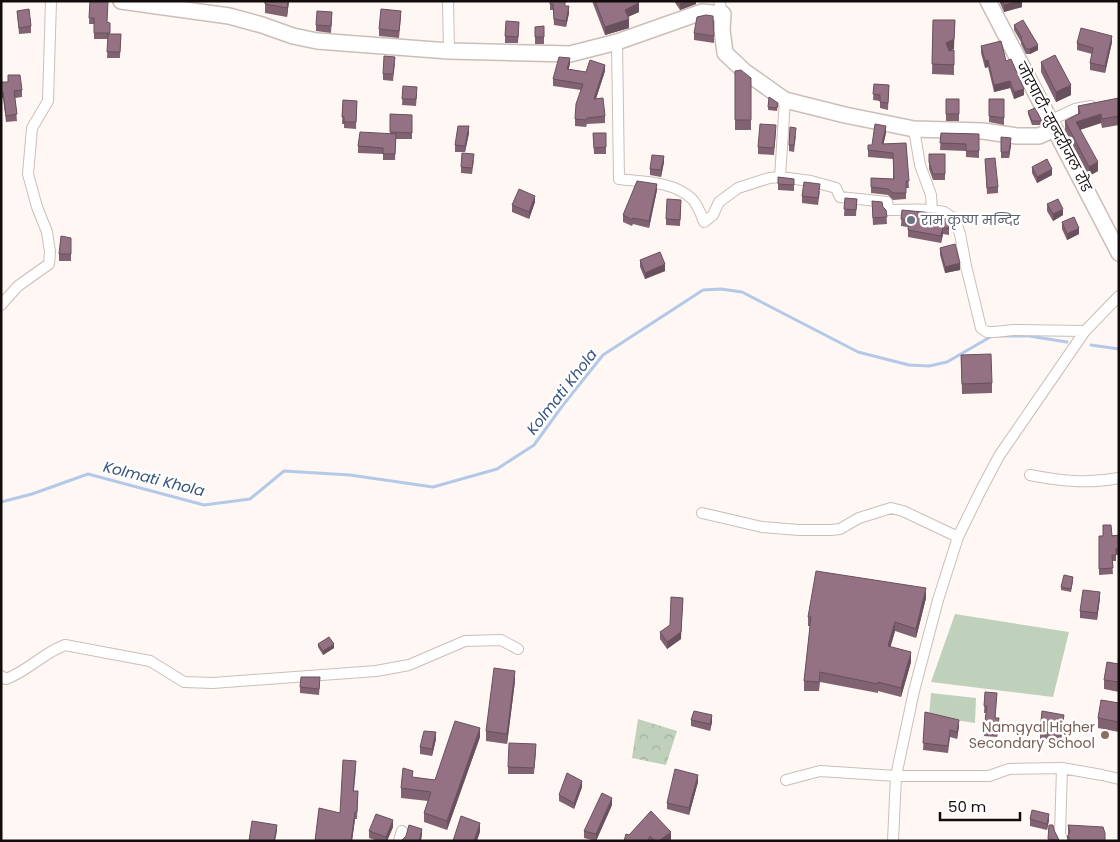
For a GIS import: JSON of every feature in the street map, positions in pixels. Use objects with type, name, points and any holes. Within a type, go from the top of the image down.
[{"type":"street","points":[[1,305],[18,286],[49,264],[50,252],[47,232],[37,207],[28,174],[32,128],[48,101],[51,1]]},
{"type":"street","points":[[121,1],[229,16],[293,36],[318,41],[449,51],[570,54],[618,42],[702,12],[721,8],[725,53],[744,71],[785,100],[914,129],[983,132],[1017,136],[1039,136],[1075,109],[1101,104]]},
{"type":"street","points":[[448,1],[449,51]]},
{"type":"street","name":"जोरपाटी-सुन्दरीजल रोड","points":[[988,1],[1119,253]]},
{"type":"street","points":[[618,42],[619,179],[667,184],[691,198],[704,222],[713,215],[719,202],[738,188],[769,178],[780,177],[812,181],[830,186],[836,188],[840,197],[887,202],[889,210],[913,208],[944,212],[955,219],[960,234],[981,328],[987,332],[1013,330],[1085,331]]},
{"type":"street","points":[[780,177],[785,100]]},
{"type":"street","points":[[914,129],[920,165],[931,195],[932,210]]},
{"type":"street","points":[[893,841],[896,776],[914,691],[938,600],[958,537],[999,456],[1085,331],[1119,296]]},
{"type":"street","points":[[1030,475],[1065,481],[1100,482],[1119,478]]},
{"type":"street","points":[[702,513],[762,527],[831,530],[840,529],[859,518],[891,508],[903,511],[958,537]]},
{"type":"street","points":[[1,676],[6,679],[19,674],[53,650],[65,645],[150,660],[184,682],[213,683],[384,669],[409,665],[465,642],[501,640],[518,649]]},
{"type":"street","points":[[1062,768],[1060,834],[1063,841]]},
{"type":"street","points":[[786,780],[820,771],[896,776],[989,776],[1009,769],[1062,768],[1102,774],[1119,779]]},
{"type":"green space","points":[[955,614],[1069,632],[1053,697],[931,682]]},
{"type":"green space","points":[[931,693],[976,698],[975,723],[929,716]]},
{"type":"green space","points":[[638,719],[677,731],[666,765],[632,758]]},
{"type":"building","points":[[90,1],[108,1],[107,22],[110,23],[110,33],[94,33],[94,18],[89,18]]},
{"type":"building","points":[[265,1],[288,1],[287,8],[265,4]]},
{"type":"building","points":[[550,1],[565,1],[565,6],[569,6],[566,21],[554,19],[553,4],[550,4]]},
{"type":"building","points":[[595,1],[638,1],[639,3],[625,10],[629,19],[605,27]]},
{"type":"building","points":[[1002,1],[1018,1],[1004,5]]},
{"type":"building","points":[[29,9],[31,26],[19,28],[17,11]]},
{"type":"building","points":[[381,9],[401,11],[399,31],[379,29]]},
{"type":"building","points":[[317,11],[332,12],[331,26],[316,25]]},
{"type":"building","points":[[713,16],[714,36],[694,33],[697,17]]},
{"type":"building","points":[[933,20],[955,20],[954,39],[946,43],[949,51],[954,50],[954,65],[932,64]]},
{"type":"building","points":[[1023,20],[1038,45],[1030,49],[1026,49],[1014,25]]},
{"type":"building","points":[[506,21],[519,22],[518,37],[505,36]]},
{"type":"building","points":[[544,26],[544,37],[535,37],[535,27]]},
{"type":"building","points":[[1081,28],[1112,36],[1105,66],[1090,63],[1093,48],[1077,43]]},
{"type":"building","points":[[108,34],[121,34],[120,52],[107,52]]},
{"type":"building","points":[[1001,41],[1006,61],[1011,59],[1024,89],[1014,92],[1010,81],[994,85],[988,60],[985,61],[981,46]]},
{"type":"building","points":[[1055,55],[1071,85],[1056,92],[1041,62]]},
{"type":"building","points":[[384,56],[395,57],[393,74],[383,74]]},
{"type":"building","points":[[559,57],[570,58],[567,69],[586,72],[590,60],[605,65],[594,99],[603,98],[605,116],[587,118],[586,120],[575,119],[576,104],[583,84],[553,79]]},
{"type":"building","points":[[741,70],[751,78],[751,120],[735,120],[735,71]]},
{"type":"building","points":[[8,75],[20,75],[22,90],[14,91],[17,114],[6,116],[1,82],[8,82]]},
{"type":"building","points":[[874,84],[889,85],[888,103],[880,102],[880,95],[873,94]]},
{"type":"building","points":[[403,86],[417,87],[416,99],[402,99]]},
{"type":"building","points":[[769,97],[778,103],[777,108],[768,107]]},
{"type":"building","points":[[1119,98],[1119,116],[1102,119],[1101,114],[1076,122],[1098,162],[1089,167],[1065,121],[1080,113],[1078,106]]},
{"type":"building","points":[[946,99],[959,99],[959,114],[946,114]]},
{"type":"building","points":[[989,99],[1004,99],[1004,118],[989,116]]},
{"type":"building","points":[[343,100],[357,101],[356,122],[344,122],[344,117],[342,117]]},
{"type":"building","points":[[1035,108],[1042,121],[1032,121],[1028,111]]},
{"type":"building","points":[[390,114],[412,115],[412,133],[390,132]]},
{"type":"building","points":[[760,124],[776,125],[774,148],[758,147]]},
{"type":"building","points":[[875,124],[886,126],[882,144],[906,143],[909,181],[906,181],[906,193],[893,193],[888,189],[871,187],[871,178],[894,179],[893,153],[868,150],[868,145],[872,145]]},
{"type":"building","points":[[458,126],[469,126],[465,146],[455,145]]},
{"type":"building","points":[[790,127],[796,128],[794,145],[789,145]]},
{"type":"building","points":[[360,132],[396,134],[395,154],[383,154],[383,148],[358,146]]},
{"type":"building","points":[[593,133],[606,133],[606,147],[594,148]]},
{"type":"building","points":[[941,133],[979,134],[979,151],[966,151],[966,144],[940,143]]},
{"type":"building","points":[[1001,137],[1011,138],[1009,152],[1001,152]]},
{"type":"building","points":[[462,153],[474,154],[472,168],[461,167]]},
{"type":"building","points":[[929,154],[945,154],[945,174],[933,174],[929,162]]},
{"type":"building","points":[[652,155],[664,156],[661,170],[650,169]]},
{"type":"building","points":[[995,158],[998,187],[987,188],[985,159]]},
{"type":"building","points":[[1047,159],[1052,169],[1037,177],[1032,167]]},
{"type":"building","points":[[778,177],[794,179],[794,185],[778,184]]},
{"type":"building","points":[[637,181],[657,184],[649,221],[633,218],[632,220],[623,215]]},
{"type":"building","points":[[804,182],[820,184],[818,198],[802,196]]},
{"type":"building","points":[[519,189],[535,196],[529,212],[512,205]]},
{"type":"building","points":[[845,198],[857,199],[856,210],[844,209]]},
{"type":"building","points":[[667,199],[681,200],[680,220],[666,219]]},
{"type":"building","points":[[1058,199],[1063,209],[1053,214],[1047,204]]},
{"type":"building","points":[[872,201],[882,202],[887,217],[873,218]]},
{"type":"building","points":[[902,210],[944,214],[946,215],[949,229],[943,227],[941,236],[908,230],[909,220],[901,219]]},
{"type":"building","points":[[1074,217],[1079,228],[1067,234],[1062,222]]},
{"type":"building","points":[[61,236],[71,238],[71,254],[59,254]]},
{"type":"building","points":[[955,244],[960,263],[945,267],[940,248]]},
{"type":"building","points":[[660,252],[665,264],[645,273],[640,260]]},
{"type":"building","points":[[991,354],[992,383],[962,384],[961,355]]},
{"type":"building","points":[[1103,525],[1111,525],[1112,536],[1119,535],[1119,548],[1116,549],[1116,555],[1112,555],[1113,568],[1099,569],[1099,536],[1103,536]]},
{"type":"building","points":[[816,571],[926,588],[916,629],[895,622],[888,646],[911,652],[901,688],[820,672],[819,682],[804,681],[811,617],[808,617]]},
{"type":"building","points":[[1064,575],[1073,577],[1071,589],[1061,587]]},
{"type":"building","points":[[1083,590],[1100,592],[1097,613],[1080,611]]},
{"type":"building","points":[[671,597],[683,598],[681,632],[667,642],[660,632],[670,625]]},
{"type":"building","points":[[329,637],[334,644],[323,651],[318,644]]},
{"type":"building","points":[[1107,662],[1119,664],[1119,682],[1104,680]]},
{"type":"building","points":[[494,668],[515,671],[507,734],[486,731]]},
{"type":"building","points":[[301,677],[320,677],[319,689],[300,687]]},
{"type":"building","points":[[985,692],[997,693],[995,718],[999,718],[997,731],[984,729],[987,706],[984,706]]},
{"type":"building","points":[[1101,700],[1119,703],[1119,722],[1098,718]]},
{"type":"building","points":[[694,711],[712,715],[710,724],[691,720]]},
{"type":"building","points":[[1042,711],[1064,715],[1061,733],[1040,732]]},
{"type":"building","points":[[925,712],[959,720],[957,732],[950,730],[948,746],[923,743]]},
{"type":"building","points":[[455,721],[480,728],[447,821],[424,813],[431,792],[401,788],[403,768],[413,771],[412,777],[435,780]]},
{"type":"building","points":[[424,731],[436,732],[432,749],[420,747]]},
{"type":"building","points":[[509,743],[536,744],[534,768],[508,767]]},
{"type":"building","points":[[343,760],[356,761],[353,791],[358,791],[357,812],[355,812],[351,841],[315,841],[319,808],[340,813]]},
{"type":"building","points":[[675,769],[698,775],[689,808],[667,803]]},
{"type":"building","points":[[567,773],[582,781],[574,803],[559,795]]},
{"type":"building","points":[[602,793],[612,798],[596,834],[584,831]]},
{"type":"building","points":[[1032,810],[1049,814],[1047,824],[1030,819]]},
{"type":"building","points":[[651,811],[671,832],[659,841],[655,841],[650,836],[648,841],[624,841],[626,834],[629,835]]},
{"type":"building","points":[[376,814],[393,820],[386,837],[369,831]]},
{"type":"building","points":[[461,816],[480,823],[474,841],[453,841]]},
{"type":"building","points":[[252,821],[277,825],[274,841],[249,841]]},
{"type":"building","points":[[409,825],[422,829],[419,841],[401,841],[406,836]]},
{"type":"building","points":[[1049,825],[1053,825],[1059,840],[1048,839]]},
{"type":"building","points":[[1068,825],[1103,827],[1105,841],[1069,841],[1069,837],[1067,837],[1070,832]]},
{"type":"waterway","name":"Kolmati Khola","points":[[1,502],[32,494],[88,474],[204,505],[250,499],[284,471],[350,475],[433,487],[497,469],[534,445],[603,355],[703,290],[721,289],[742,292],[858,352],[909,365],[929,366],[947,362],[992,336]]},
{"type":"waterway","name":"Kolmati Khola","points":[[998,336],[1029,336],[1067,342]]},
{"type":"waterway","name":"Kolmati Khola","points":[[1091,345],[1119,349]]},
{"type":"place","name":"राम कृष्ण मन्दिर","points":[[911,220]]},
{"type":"place","name":"Namgyal Higher Secondary School","points":[[1105,735]]}]
